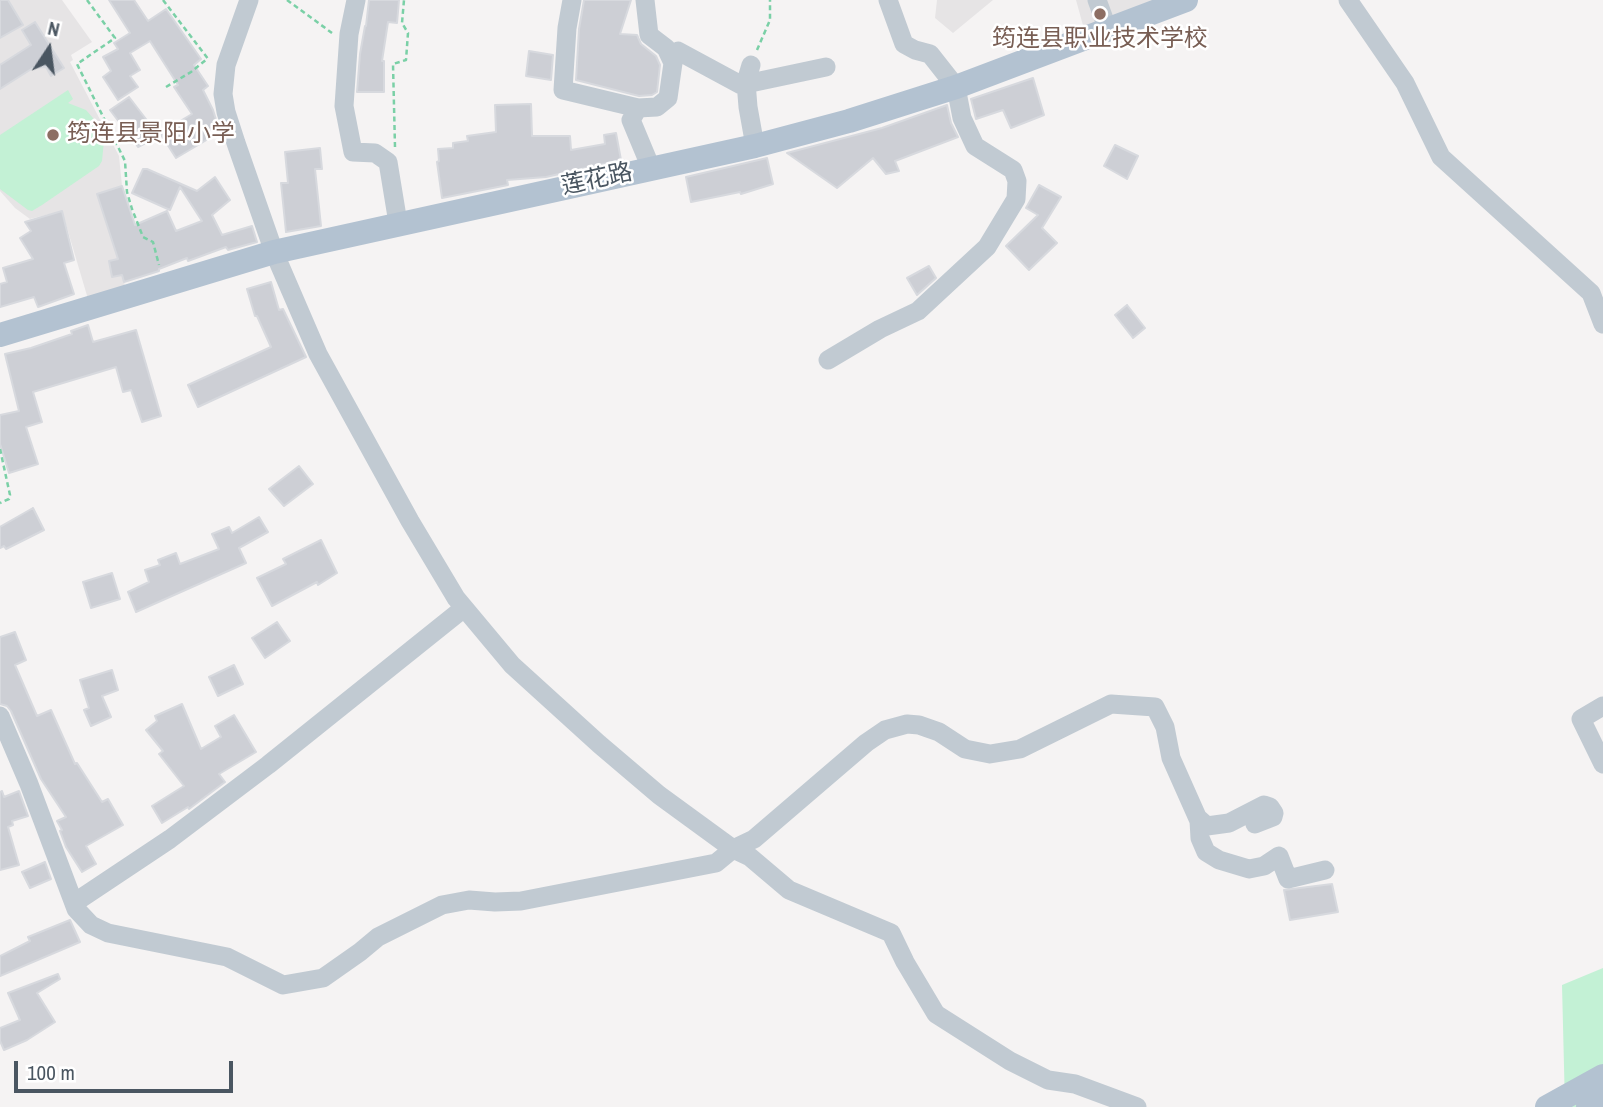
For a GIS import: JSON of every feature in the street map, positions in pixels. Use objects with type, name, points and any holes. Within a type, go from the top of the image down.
[{"type":"main road","name":"莲花路","points":[[0,335],[274,252],[755,146],[849,121],[956,88],[1186,0]]},
{"type":"main road","points":[[1547,1107],[1603,1076]]},
{"type":"main road","points":[[1588,1107],[1603,1098]]},
{"type":"street","points":[[249,0],[226,65],[223,94],[226,112],[274,252],[318,354],[410,522],[464,608],[512,665],[659,795],[733,849],[750,857],[789,890],[891,933],[936,1013],[1010,1060],[1048,1080],[1075,1084],[1137,1107]]},
{"type":"street","points":[[356,0],[349,34],[344,106],[353,152],[375,153],[388,162],[398,223]]},
{"type":"street","points":[[572,0],[567,28],[563,90],[638,108],[657,107],[668,98],[673,63],[666,48],[649,35],[645,0]]},
{"type":"street","points":[[828,360],[880,329],[918,311],[987,247],[1016,199],[1017,181],[1013,170],[975,146],[962,118],[956,88],[930,54],[904,44],[888,0]]},
{"type":"street","points":[[1097,0],[1108,30]]},
{"type":"street","points":[[1348,0],[1405,83],[1441,157],[1591,293],[1603,324]]},
{"type":"street","points":[[678,51],[747,86],[825,67]]},
{"type":"street","points":[[751,65],[747,86],[755,146]]},
{"type":"street","points":[[638,108],[631,120],[651,168]]},
{"type":"street","points":[[74,903],[170,839],[257,774],[464,608]]},
{"type":"street","points":[[0,716],[30,784],[76,909],[90,925],[108,933],[227,957],[283,985],[323,978],[378,937],[442,905],[469,900],[521,901],[716,863],[733,849],[754,839],[866,743],[886,730],[907,724],[939,732],[965,749],[990,754],[1020,749],[1111,704],[1155,707],[1165,727],[1171,758],[1198,818],[1200,838],[1206,852],[1219,860],[1249,869],[1264,866],[1279,856],[1288,879],[1325,870]]},
{"type":"street","points":[[1603,706],[1581,719],[1603,764]]},
{"type":"street","points":[[1198,818],[1207,826],[1218,825],[1229,823],[1264,805],[1270,807],[1274,813],[1273,817],[1255,824]]},
{"type":"path","points":[[87,0],[115,38],[77,64],[125,161],[127,192],[132,209],[143,237],[153,242],[165,285]]},
{"type":"path","points":[[163,0],[207,58],[226,65]]},
{"type":"path","points":[[287,0],[340,37],[341,32],[349,34]]},
{"type":"path","points":[[388,162],[395,151],[393,64],[406,60],[408,33],[402,23],[404,0]]},
{"type":"path","points":[[751,65],[770,20],[771,0]]},
{"type":"path","points":[[166,87],[191,72],[207,58]]},
{"type":"path","points":[[0,449],[10,495],[9,499],[0,503]]},
{"type":"shaded area","name":"筠连县景阳小学","points":[[0,0],[62,0],[92,42],[71,55],[73,60],[70,62],[119,156],[122,186],[135,226],[117,254],[126,290],[88,299],[62,211],[30,219],[15,208],[0,191]]},
{"type":"shaded area","name":"筠连县职业技术学校","points":[[937,0],[993,0],[953,33],[935,18]]},
{"type":"shaded area","name":"筠连县职业技术学校","points":[[1076,0],[1157,0],[1084,29]]},
{"type":"green space","points":[[68,90],[73,99],[68,103],[86,110],[99,125],[104,141],[102,161],[99,166],[42,205],[32,211],[28,210],[0,189],[0,135]]},
{"type":"green space","points":[[1603,968],[1603,1107],[1565,1107],[1562,985]]},
{"type":"building","points":[[0,0],[8,0],[23,25],[0,38]]},
{"type":"building","points":[[109,0],[134,0],[148,21],[166,9],[201,59],[194,65],[208,86],[203,90],[220,132],[176,158],[160,133],[192,114],[174,87],[178,85],[150,41],[130,53],[140,70],[130,76],[138,87],[118,100],[103,77],[111,71],[103,57],[118,49],[114,43],[130,33]]},
{"type":"building","points":[[369,0],[399,0],[397,23],[388,22],[382,61],[384,92],[357,92]]},
{"type":"building","points":[[584,0],[631,0],[620,34],[637,35],[641,44],[656,56],[660,65],[657,92],[639,96],[576,80]]},
{"type":"building","points":[[35,22],[64,68],[51,76],[46,67],[33,68],[0,89],[0,65],[31,45],[22,30]]},
{"type":"building","points":[[529,51],[553,55],[551,80],[526,76]]},
{"type":"building","points":[[1033,78],[1044,115],[1011,128],[1003,110],[976,119],[971,99]]},
{"type":"building","points":[[129,97],[159,136],[138,147],[110,110]]},
{"type":"building","points":[[531,104],[532,136],[570,136],[571,150],[605,144],[604,135],[616,133],[621,160],[546,177],[507,180],[508,185],[442,198],[438,149],[453,148],[453,143],[468,141],[467,136],[496,132],[495,105]]},
{"type":"building","points":[[947,105],[958,137],[895,161],[899,171],[886,174],[873,158],[837,188],[787,153],[882,128]]},
{"type":"building","points":[[1115,145],[1138,156],[1127,179],[1104,166]]},
{"type":"building","points":[[320,148],[322,169],[315,169],[321,226],[286,232],[281,183],[288,183],[285,152]]},
{"type":"building","points":[[767,158],[773,184],[741,194],[740,192],[691,202],[686,177]]},
{"type":"building","points":[[143,169],[197,191],[215,177],[230,200],[212,215],[222,235],[252,226],[257,242],[228,250],[226,247],[188,261],[187,258],[159,271],[124,282],[122,275],[112,277],[109,261],[118,259],[97,194],[122,186],[135,225],[167,211],[176,231],[202,221],[180,187],[170,210],[132,193]]},
{"type":"building","points":[[1039,185],[1061,197],[1042,228],[1057,243],[1029,270],[1006,246],[1038,215],[1026,208]]},
{"type":"building","points":[[62,211],[74,260],[64,263],[74,294],[38,307],[34,297],[0,307],[0,284],[7,282],[3,268],[33,259],[20,238],[31,231],[25,222]]},
{"type":"building","points":[[929,266],[936,278],[917,295],[907,278]]},
{"type":"building","points":[[271,282],[279,310],[283,309],[306,357],[198,407],[188,385],[271,347],[255,316],[247,289]]},
{"type":"building","points":[[1127,305],[1145,328],[1133,338],[1115,315]]},
{"type":"building","points":[[88,325],[93,342],[136,330],[161,416],[142,422],[131,390],[123,392],[116,367],[33,392],[42,422],[26,427],[38,464],[9,473],[0,444],[0,415],[19,411],[5,354],[72,334],[71,331]]},
{"type":"building","points":[[299,466],[313,484],[284,506],[269,489]]},
{"type":"building","points":[[33,508],[44,530],[6,549],[4,546],[0,548],[0,527]]},
{"type":"building","points":[[259,517],[268,532],[239,548],[246,563],[136,612],[128,592],[149,582],[145,570],[160,565],[158,560],[176,553],[180,564],[219,549],[212,534],[229,527],[232,533]]},
{"type":"building","points":[[321,540],[337,573],[272,606],[257,578],[286,564],[283,559]]},
{"type":"building","points":[[112,573],[120,599],[91,608],[83,582]]},
{"type":"building","points":[[277,622],[290,641],[265,658],[252,638]]},
{"type":"building","points":[[15,632],[26,660],[15,665],[37,716],[51,710],[75,764],[77,763],[102,802],[108,799],[123,825],[86,846],[96,864],[82,872],[66,847],[57,821],[66,817],[41,779],[11,711],[0,704],[0,637]]},
{"type":"building","points":[[234,665],[243,684],[218,696],[209,677]]},
{"type":"building","points":[[112,670],[118,690],[102,696],[111,717],[91,726],[84,710],[89,708],[80,680]]},
{"type":"building","points":[[182,704],[201,749],[221,737],[215,726],[234,715],[256,752],[219,774],[225,782],[189,809],[188,807],[162,823],[152,806],[184,786],[159,754],[163,751],[146,730],[157,721],[155,716]]},
{"type":"building","points":[[2,791],[4,797],[19,791],[28,816],[12,821],[13,825],[8,827],[19,865],[0,870],[0,792]]},
{"type":"building","points":[[45,862],[51,879],[30,888],[22,872]]},
{"type":"building","points":[[1332,884],[1338,912],[1290,920],[1284,890]]},
{"type":"building","points":[[70,920],[80,942],[0,976],[0,956],[30,941],[28,937]]},
{"type":"building","points":[[58,974],[60,979],[37,993],[55,1022],[27,1040],[4,1050],[0,1041],[0,1028],[20,1020],[8,993]]},
{"type":"place","name":"筠连县职业技术学校","points":[[1100,14]]},
{"type":"place","name":"筠连县景阳小学","points":[[53,135]]}]
